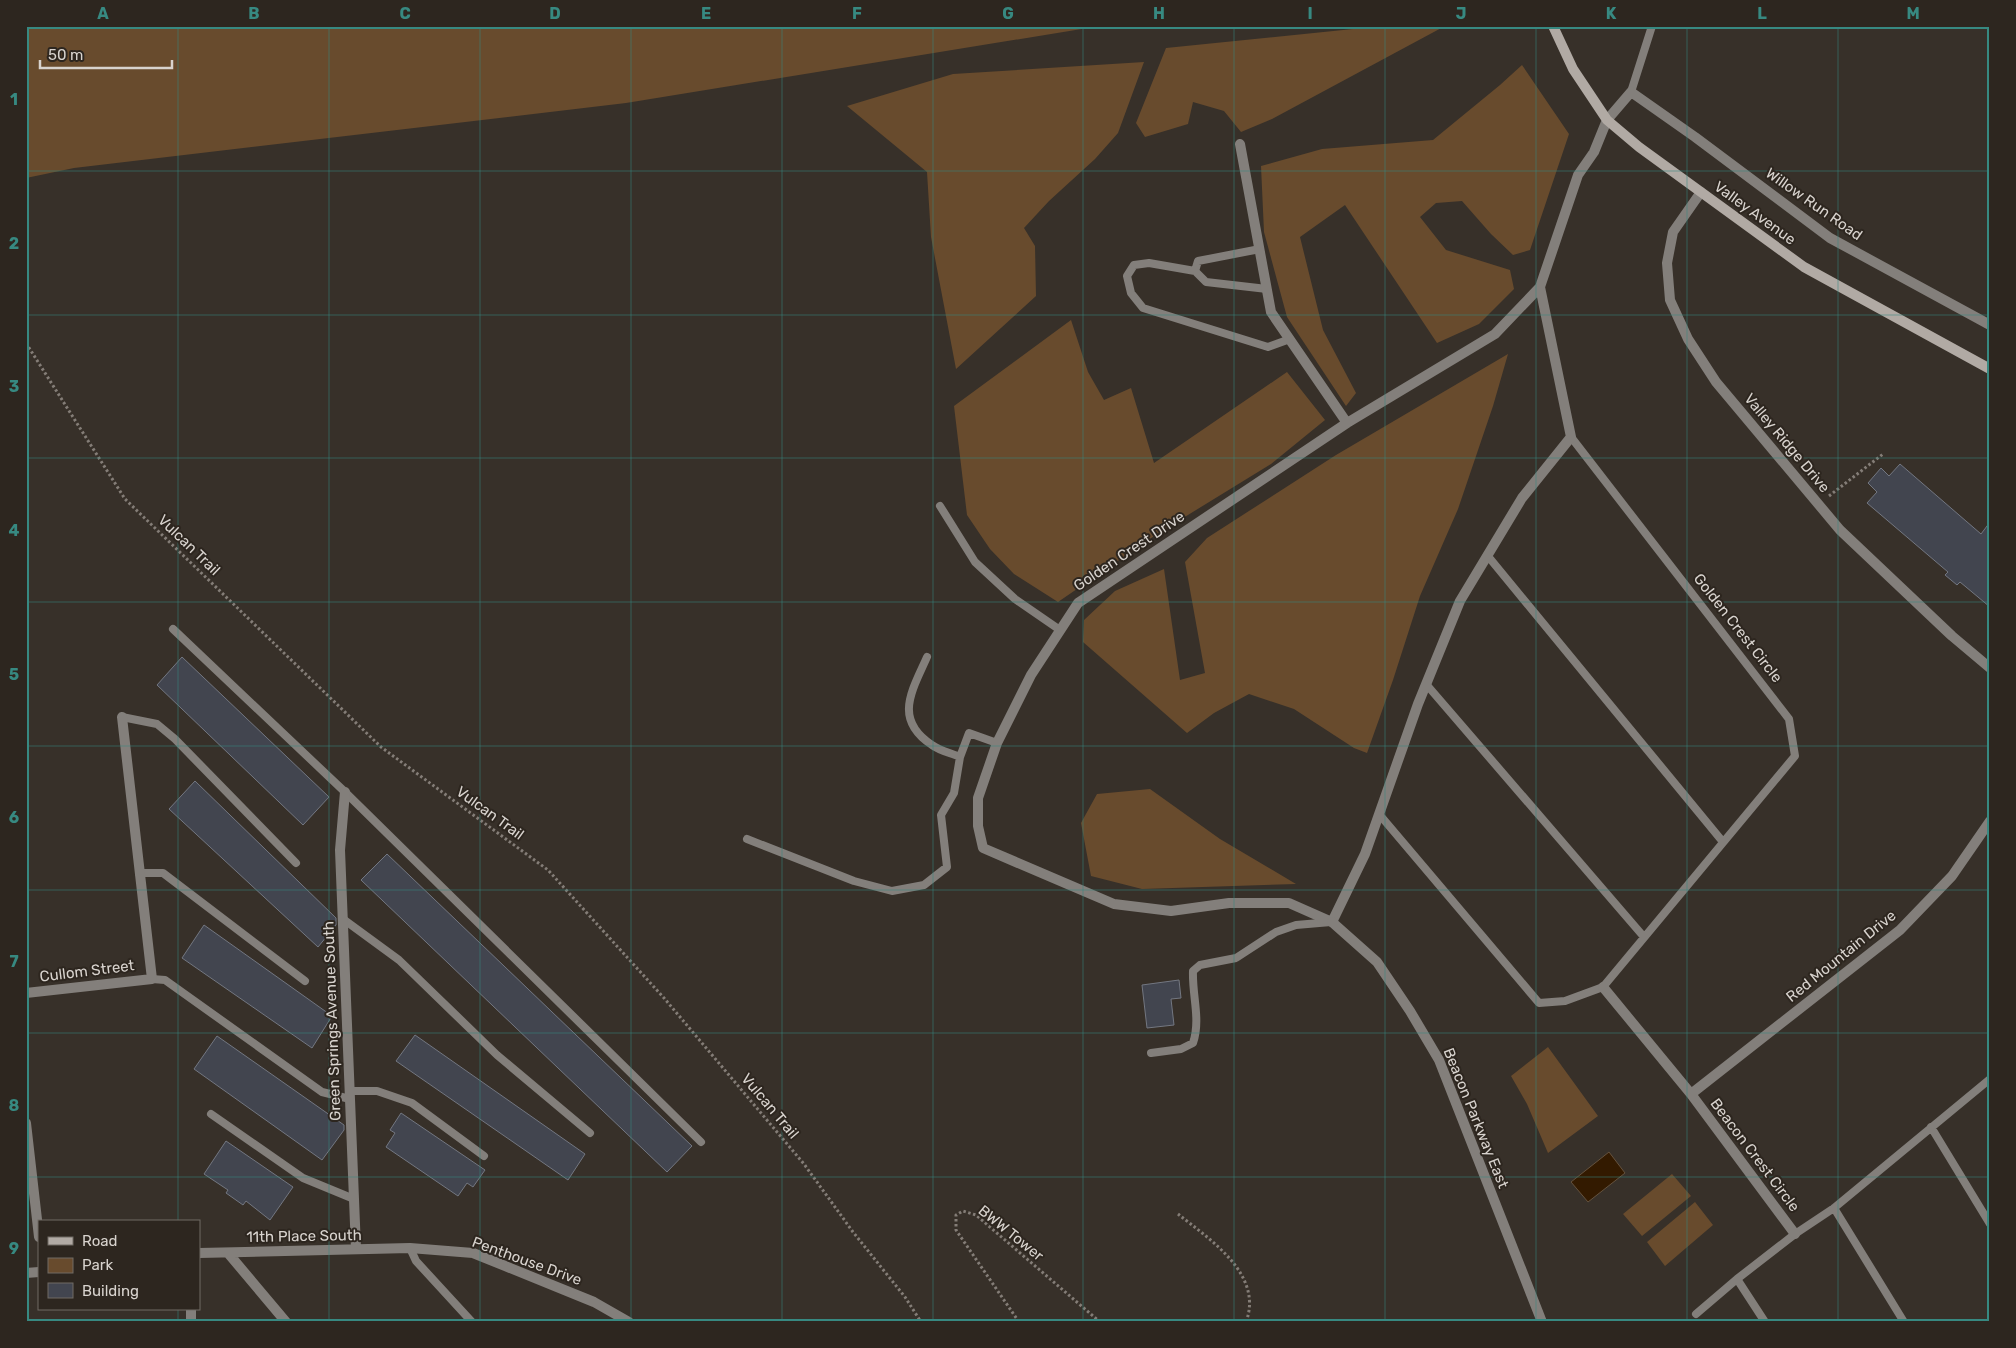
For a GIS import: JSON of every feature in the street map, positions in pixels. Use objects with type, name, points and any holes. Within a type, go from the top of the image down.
[{"type":"main road","name":"Valley Avenue","points":[[1553,26],[1573,69],[1607,120],[1639,147],[1804,267],[1990,369]]},
{"type":"street","name":"Golden Crest Drive","points":[[984,848],[978,826],[978,798],[997,743],[1031,676],[1078,603],[1347,423],[1495,334],[1540,287],[1578,175],[1594,152],[1607,120],[1631,92]]},
{"type":"street","name":"Willow Run Road","points":[[1631,92],[1830,238],[1990,325]]},
{"type":"street","points":[[1240,144],[1272,312],[1347,423]]},
{"type":"street","name":"Valley Ridge Drive","points":[[1701,192],[1673,232],[1667,263],[1670,300],[1688,339],[1716,382],[1840,530],[1952,636],[1990,668]]},
{"type":"street","name":"Golden Crest Circle","points":[[1540,287],[1571,436]]},
{"type":"street","points":[[1332,922],[1365,854],[1426,684],[1460,601],[1522,498],[1571,436]]},
{"type":"street","points":[[122,717],[152,979]]},
{"type":"street","name":"Green Springs Avenue South","points":[[345,792],[340,850],[356,1249]]},
{"type":"street","name":"Red Mountain Drive","points":[[1691,1094],[1900,930],[1952,876],[1990,821]]},
{"type":"street","name":"Beacon Parkway East","points":[[984,848],[1114,904],[1171,911],[1229,903],[1289,903],[1332,922],[1377,962],[1410,1011],[1438,1060],[1542,1322]]},
{"type":"street","name":"Cullom Street","points":[[26,993],[152,979]]},
{"type":"street","points":[[1602,987],[1691,1094]]},
{"type":"street","name":"Beacon Crest Circle","points":[[1691,1094],[1795,1234]]},
{"type":"street","points":[[26,1122],[38,1228]]},
{"type":"street","name":"11th Place South","points":[[200,1253],[410,1248]]},
{"type":"street","name":"Penthouse Drive","points":[[410,1248],[472,1253],[594,1302],[629,1322]]},
{"type":"street","points":[[228,1252],[286,1322]]},
{"type":"lane","points":[[1631,92],[1652,26]]},
{"type":"lane","points":[[1194,271],[1198,261],[1260,249]]},
{"type":"lane","points":[[1268,289],[1206,282],[1194,271],[1149,263],[1134,265],[1127,276],[1131,293],[1143,308],[1268,347],[1290,339]]},
{"type":"lane","name":"Golden Crest Circle","points":[[1379,814],[1539,1003],[1565,1001],[1602,987],[1795,756],[1789,719],[1571,436]]},
{"type":"lane","points":[[940,506],[975,562],[1015,599],[1060,630]]},
{"type":"lane","points":[[1487,555],[1723,842]]},
{"type":"lane","points":[[173,629],[345,792],[702,1142]]},
{"type":"lane","points":[[927,657],[912,692],[908,708],[910,720],[918,733],[933,746],[960,757]]},
{"type":"lane","points":[[1426,684],[1644,937]]},
{"type":"lane","points":[[122,717],[157,724],[175,739],[296,863]]},
{"type":"lane","points":[[748,839],[854,881],[892,891],[924,885],[947,867],[940,815],[954,793],[960,757],[969,733],[997,743]]},
{"type":"lane","points":[[139,873],[162,873],[305,982]]},
{"type":"lane","points":[[343,920],[399,960],[497,1055],[590,1133]]},
{"type":"lane","points":[[1151,1053],[1181,1048],[1193,1043],[1197,1031],[1197,1011],[1192,989],[1193,971],[1200,965],[1236,958],[1276,932],[1296,925],[1332,922]]},
{"type":"lane","points":[[152,979],[165,980],[322,1092],[350,1095],[378,1091],[412,1103],[484,1156]]},
{"type":"lane","name":"Beacon Crest Circle","points":[[1696,1314],[1795,1234],[1834,1208],[1990,1079]]},
{"type":"lane","points":[[211,1114],[303,1178],[354,1199]]},
{"type":"lane","points":[[1931,1127],[1990,1224]]},
{"type":"lane","points":[[1834,1208],[1904,1322]]},
{"type":"lane","points":[[410,1248],[416,1261],[472,1322]]},
{"type":"lane","points":[[1737,1280],[1764,1322]]},
{"type":"path","name":"Vulcan Trail","points":[[26,342],[126,499],[382,747],[548,870],[664,998],[798,1157],[921,1322]]},
{"type":"path","points":[[1818,504],[1883,454]]},
{"type":"path","name":"BWW Tower","points":[[1019,1322],[956,1230],[956,1214],[963,1210],[976,1215],[1100,1322]]},
{"type":"path","points":[[1178,1214],[1220,1249],[1236,1267],[1248,1289],[1249,1314],[1246,1322]]},
{"type":"green space","points":[[26,26],[1100,26],[626,103],[74,168],[26,178]]},
{"type":"green space","points":[[1382,26],[1445,26],[1272,119],[1241,132],[1224,111],[1193,102],[1188,124],[1145,137],[1136,123],[1166,48]]},
{"type":"green space","points":[[1144,62],[1118,133],[1095,159],[1049,201],[1024,228],[1035,246],[1036,296],[956,369],[931,237],[927,172],[847,106],[953,74]]},
{"type":"green space","points":[[1522,65],[1569,134],[1530,250],[1513,255],[1491,234],[1462,201],[1436,203],[1420,217],[1446,250],[1510,270],[1514,289],[1479,324],[1437,343],[1345,205],[1300,237],[1323,330],[1356,393],[1346,406],[1287,317],[1264,232],[1261,166],[1322,149],[1433,140]]},
{"type":"green space","points":[[1071,320],[1088,372],[1104,400],[1131,388],[1154,463],[1287,372],[1325,420],[1271,464],[1157,534],[1058,602],[1014,574],[990,549],[967,515],[954,406]]},
{"type":"green space","points":[[1508,354],[1493,406],[1458,509],[1420,596],[1367,753],[1354,748],[1294,709],[1249,694],[1214,713],[1187,733],[1083,642],[1084,620],[1115,591],[1164,569],[1180,680],[1205,673],[1185,562],[1207,538],[1336,455]]},
{"type":"green space","points":[[1150,789],[1220,839],[1296,884],[1142,889],[1091,876],[1081,823],[1097,794]]},
{"type":"green space","points":[[1548,1047],[1598,1116],[1548,1153],[1527,1104],[1511,1076]]},
{"type":"green space","points":[[1672,1174],[1691,1196],[1642,1236],[1623,1214]]},
{"type":"green space","points":[[1695,1202],[1713,1225],[1665,1266],[1647,1242]]},
{"type":"shaded area","points":[[1609,1152],[1625,1173],[1588,1202],[1571,1182]]},
{"type":"building","points":[[1900,464],[1981,534],[1990,522],[1990,607],[1960,582],[1957,585],[1945,575],[1948,572],[1867,503],[1877,492],[1868,483],[1881,468],[1889,476]]},
{"type":"building","points":[[182,657],[329,797],[303,825],[157,685]]},
{"type":"building","points":[[195,781],[336,918],[336,925],[318,947],[169,809]]},
{"type":"building","points":[[387,854],[692,1146],[667,1172],[361,880]]},
{"type":"building","points":[[204,925],[332,1016],[312,1048],[182,958]]},
{"type":"building","points":[[1179,980],[1181,998],[1171,999],[1174,1025],[1147,1028],[1142,985]]},
{"type":"building","points":[[415,1035],[585,1154],[568,1180],[396,1061]]},
{"type":"building","points":[[217,1036],[344,1125],[344,1130],[322,1160],[194,1069]]},
{"type":"building","points":[[401,1113],[485,1170],[473,1187],[467,1183],[458,1196],[386,1147],[395,1133],[390,1130]]},
{"type":"building","points":[[226,1141],[293,1187],[270,1220],[246,1201],[243,1205],[226,1193],[228,1190],[204,1174]]}]
